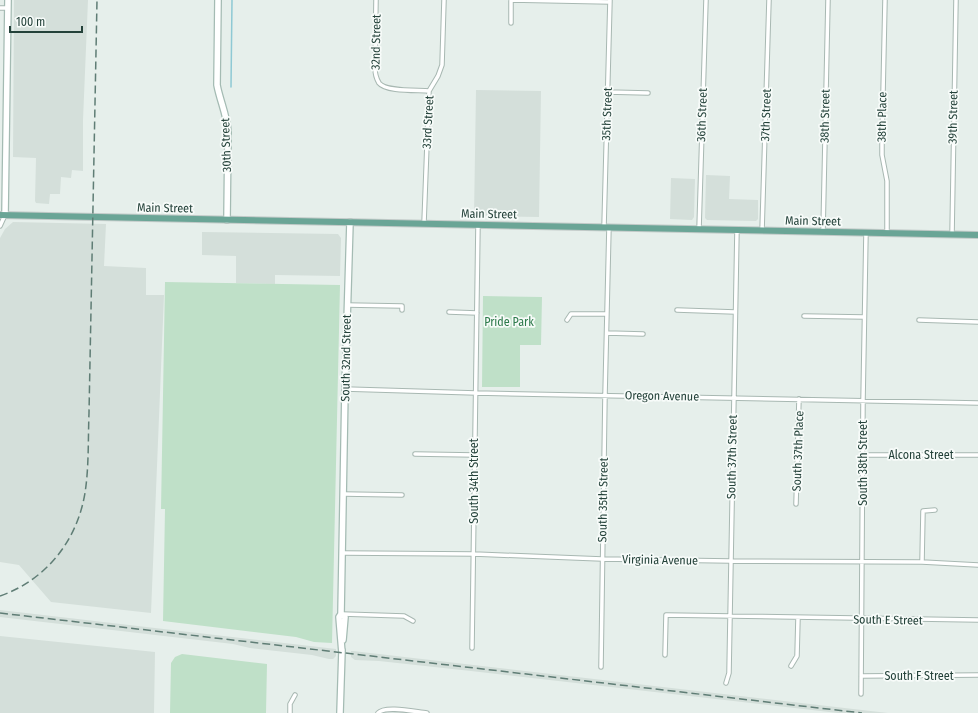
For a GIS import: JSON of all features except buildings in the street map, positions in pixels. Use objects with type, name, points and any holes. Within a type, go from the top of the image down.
[{"type":"main road","name":"Main Street","points":[[3,215],[978,235]]},
{"type":"street","points":[[0,226],[3,215],[8,0]]},
{"type":"street","name":"30th Street","points":[[218,0],[217,85],[227,121],[228,132],[227,220]]},
{"type":"street","name":"32nd Street","points":[[376,0],[374,68],[375,76],[379,83],[385,87],[395,89],[429,91]]},
{"type":"street","name":"33rd Street","points":[[424,223],[429,91],[442,66],[444,0]]},
{"type":"street","points":[[511,23],[511,0],[610,1]]},
{"type":"street","name":"36th Street","points":[[700,229],[706,0]]},
{"type":"street","name":"37th Street","points":[[762,230],[769,0]]},
{"type":"street","name":"38th Street","points":[[823,232],[828,0]]},
{"type":"street","name":"38th Place","points":[[884,0],[882,155],[887,181],[887,233]]},
{"type":"street","name":"39th Street","points":[[952,235],[956,0]]},
{"type":"street","name":"35th Street","points":[[606,227],[607,92],[610,1]]},
{"type":"street","points":[[0,8],[8,8]]},
{"type":"street","points":[[607,92],[648,93]]},
{"type":"street","name":"South 32nd Street","points":[[340,713],[342,653],[338,617],[341,614],[343,553],[345,389],[350,222]]},
{"type":"street","name":"South 34th Street","points":[[472,648],[478,224]]},
{"type":"street","name":"South 35th Street","points":[[601,667],[607,333],[606,227]]},
{"type":"street","name":"South 37th Street","points":[[726,683],[729,673],[737,230]]},
{"type":"street","name":"South 38th Street","points":[[861,694],[866,233]]},
{"type":"street","points":[[347,305],[402,306],[402,310]]},
{"type":"street","points":[[677,310],[735,312]]},
{"type":"street","points":[[449,312],[477,313]]},
{"type":"street","points":[[567,320],[571,314],[606,314]]},
{"type":"street","points":[[804,316],[864,317]]},
{"type":"street","points":[[919,320],[978,322]]},
{"type":"street","points":[[607,333],[643,334]]},
{"type":"street","name":"Oregon Avenue","points":[[345,389],[978,403]]},
{"type":"street","name":"South 37th Place","points":[[796,504],[799,398]]},
{"type":"street","points":[[415,454],[474,455]]},
{"type":"street","name":"Alcona Street","points":[[863,455],[978,455]]},
{"type":"street","points":[[344,494],[402,495]]},
{"type":"street","points":[[922,562],[923,511],[935,510]]},
{"type":"street","name":"Virginia Avenue","points":[[343,553],[474,554],[602,559],[730,561],[863,563],[922,562],[978,565]]},
{"type":"street","points":[[341,614],[404,616],[413,621]]},
{"type":"street","name":"South E Street","points":[[665,655],[666,615],[978,620]]},
{"type":"street","points":[[791,666],[797,656],[798,618]]},
{"type":"street","name":"South F Street","points":[[860,676],[978,675]]},
{"type":"street","points":[[290,713],[291,700],[295,695]]},
{"type":"street","points":[[379,712],[388,709],[427,713]]},
{"type":"shaded area","points":[[14,0],[88,0],[83,120],[83,171],[72,170],[71,178],[61,177],[60,194],[50,194],[49,204],[36,203],[35,201],[36,158],[13,157]]},
{"type":"shaded area","points":[[476,90],[541,91],[539,217],[474,216]]},
{"type":"shaded area","points":[[706,175],[730,176],[729,199],[758,200],[758,219],[756,221],[707,220],[705,218]]},
{"type":"shaded area","points":[[671,178],[695,179],[694,217],[692,220],[670,219]]},
{"type":"shaded area","points":[[13,222],[106,224],[104,266],[146,268],[146,295],[164,295],[151,613],[51,602],[19,565],[0,562],[0,238],[5,229]]},
{"type":"shaded area","points":[[202,232],[338,234],[341,238],[340,276],[275,275],[275,284],[236,283],[236,256],[202,255]]},
{"type":"shaded area","points":[[0,610],[336,649],[336,656],[333,659],[329,659],[312,655],[250,648],[233,644],[0,617]]},
{"type":"shaded area","points":[[0,636],[155,652],[154,713],[0,713]]},
{"type":"shaded area","points":[[351,651],[888,713],[838,713],[471,671],[379,661],[355,660],[351,657]]},
{"type":"green space","points":[[165,282],[340,285],[332,643],[314,642],[296,637],[163,621],[165,509],[161,509]]},
{"type":"green space","name":"Pride Park","points":[[483,296],[542,297],[541,345],[520,345],[520,387],[482,387]]},
{"type":"green space","points":[[182,654],[267,664],[266,713],[170,713],[171,663],[175,657]]},
{"type":"waterway","points":[[231,87],[232,0]]},
{"type":"railway","points":[[0,596],[17,589],[32,580],[57,556],[75,527],[81,511],[85,493],[88,453],[97,0]]},
{"type":"railway","points":[[0,613],[862,713]]}]
